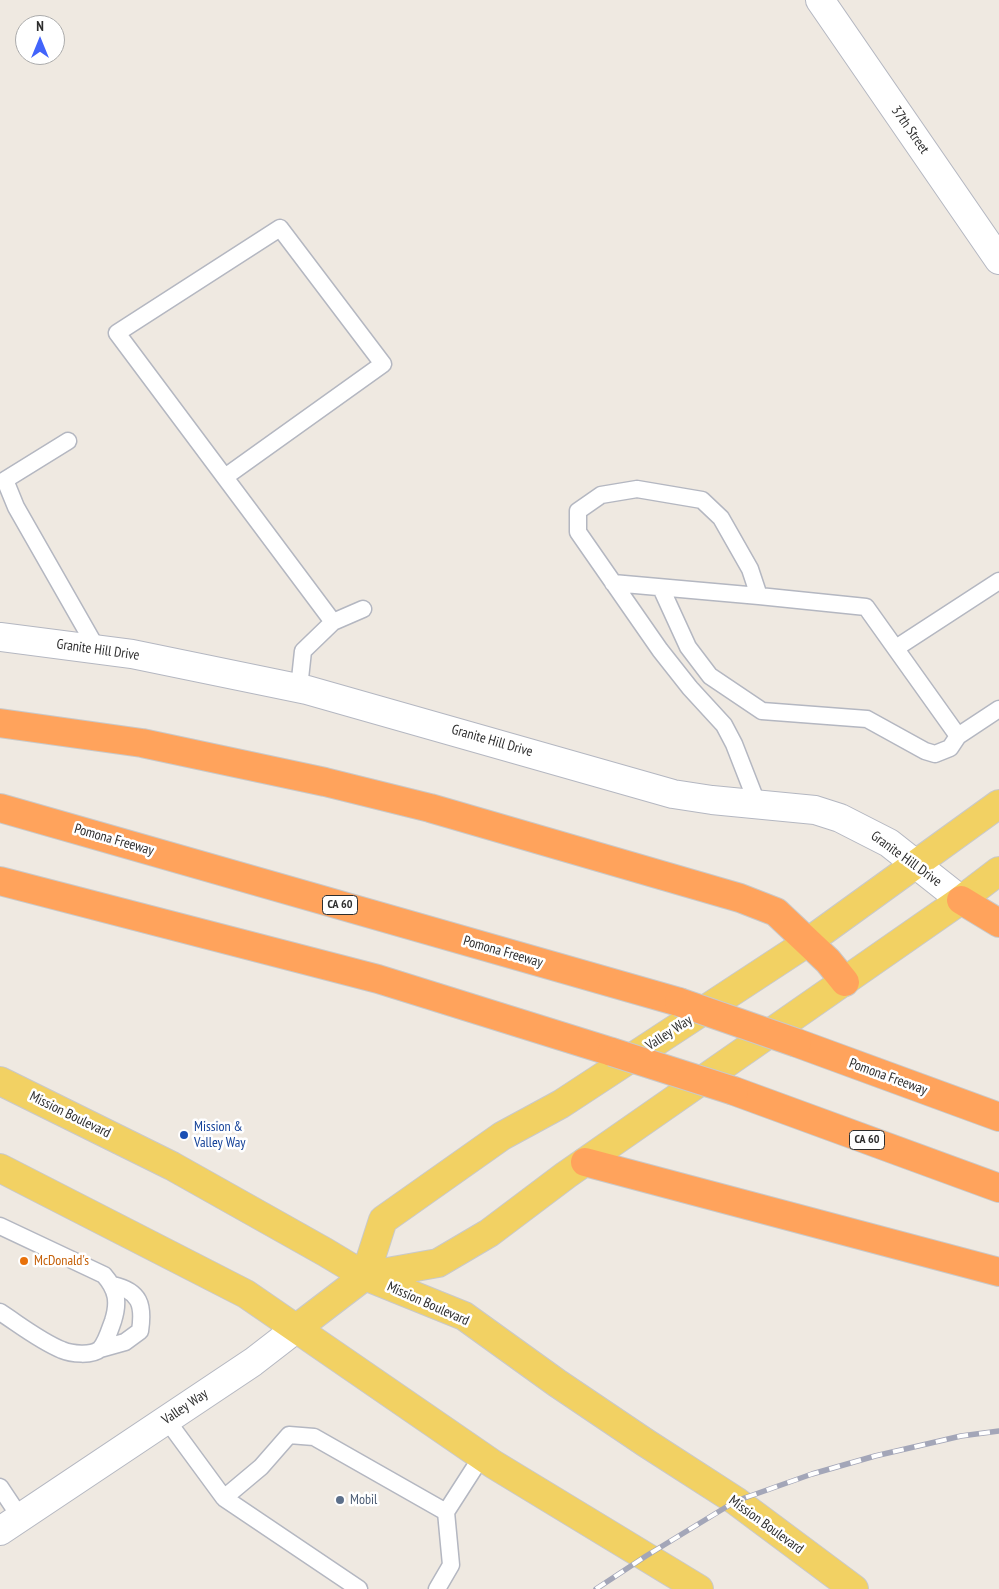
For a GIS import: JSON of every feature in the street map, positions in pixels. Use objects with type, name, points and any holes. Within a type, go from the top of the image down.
[{"type":"highway","points":[[0,723],[142,743],[325,782],[430,808],[740,898],[776,912],[828,961],[845,982]]},
{"type":"highway","name":"Pomona Freeway","points":[[0,808],[680,1002],[999,1117]]},
{"type":"highway","name":"CA 60","points":[[0,881],[378,979],[734,1091],[999,1188]]},
{"type":"highway","points":[[961,900],[999,923]]},
{"type":"highway","points":[[585,1162],[999,1272]]},
{"type":"main road","name":"Valley Way","points":[[364,1276],[383,1220],[502,1136],[561,1104],[808,942],[999,804]]},
{"type":"main road","name":"Valley Way","points":[[297,1328],[364,1276],[438,1263],[489,1233],[585,1162],[845,982],[999,871]]},
{"type":"main road","name":"Mission Boulevard","points":[[0,1081],[172,1166],[364,1276],[464,1316],[565,1388],[736,1501],[854,1589]]},
{"type":"main road","points":[[0,1168],[246,1294],[482,1456],[699,1589]]},
{"type":"street","name":"37th Street","points":[[820,0],[999,260]]},
{"type":"street","name":"Granite Hill Drive","points":[[0,637],[141,656],[299,688],[673,794],[712,800],[815,810],[840,818],[889,843],[961,900]]},
{"type":"street","name":"Valley Way","points":[[10,1524],[252,1362],[297,1328]]},
{"type":"lane","points":[[225,477],[382,364],[280,228],[117,333],[333,622]]},
{"type":"lane","points":[[68,441],[5,480],[16,507],[97,649]]},
{"type":"lane","points":[[757,803],[734,744],[724,725],[684,680],[613,584],[578,532],[578,511],[600,496],[637,489],[702,500],[721,518],[750,569],[759,596]]},
{"type":"lane","points":[[896,648],[999,581]]},
{"type":"lane","points":[[613,584],[866,607],[958,736]]},
{"type":"lane","points":[[661,588],[688,647],[710,676],[762,711],[867,719],[925,751],[935,754],[950,748],[958,736],[999,710]]},
{"type":"lane","points":[[299,688],[303,651],[333,622],[363,609]]},
{"type":"lane","points":[[0,1226],[104,1275],[113,1285],[116,1300],[113,1319],[100,1349]]},
{"type":"lane","points":[[0,1312],[64,1351],[89,1354],[125,1342],[140,1331],[143,1316],[140,1301],[127,1288],[113,1285]]},
{"type":"lane","points":[[166,1419],[224,1498],[360,1589]]},
{"type":"lane","points":[[224,1498],[261,1467],[289,1435],[314,1437],[446,1512]]},
{"type":"lane","points":[[437,1589],[451,1565],[446,1512],[482,1456]]},
{"type":"lane","points":[[0,1487],[10,1524]]},
{"type":"railway","points":[[596,1589],[736,1501],[812,1474],[875,1456],[961,1436],[999,1431]]},
{"type":"place","name":"Mission & Valley Way","points":[[184,1135]]},
{"type":"place","name":"McDonald's","points":[[24,1261]]},
{"type":"place","name":"Mobil","points":[[340,1500]]}]
